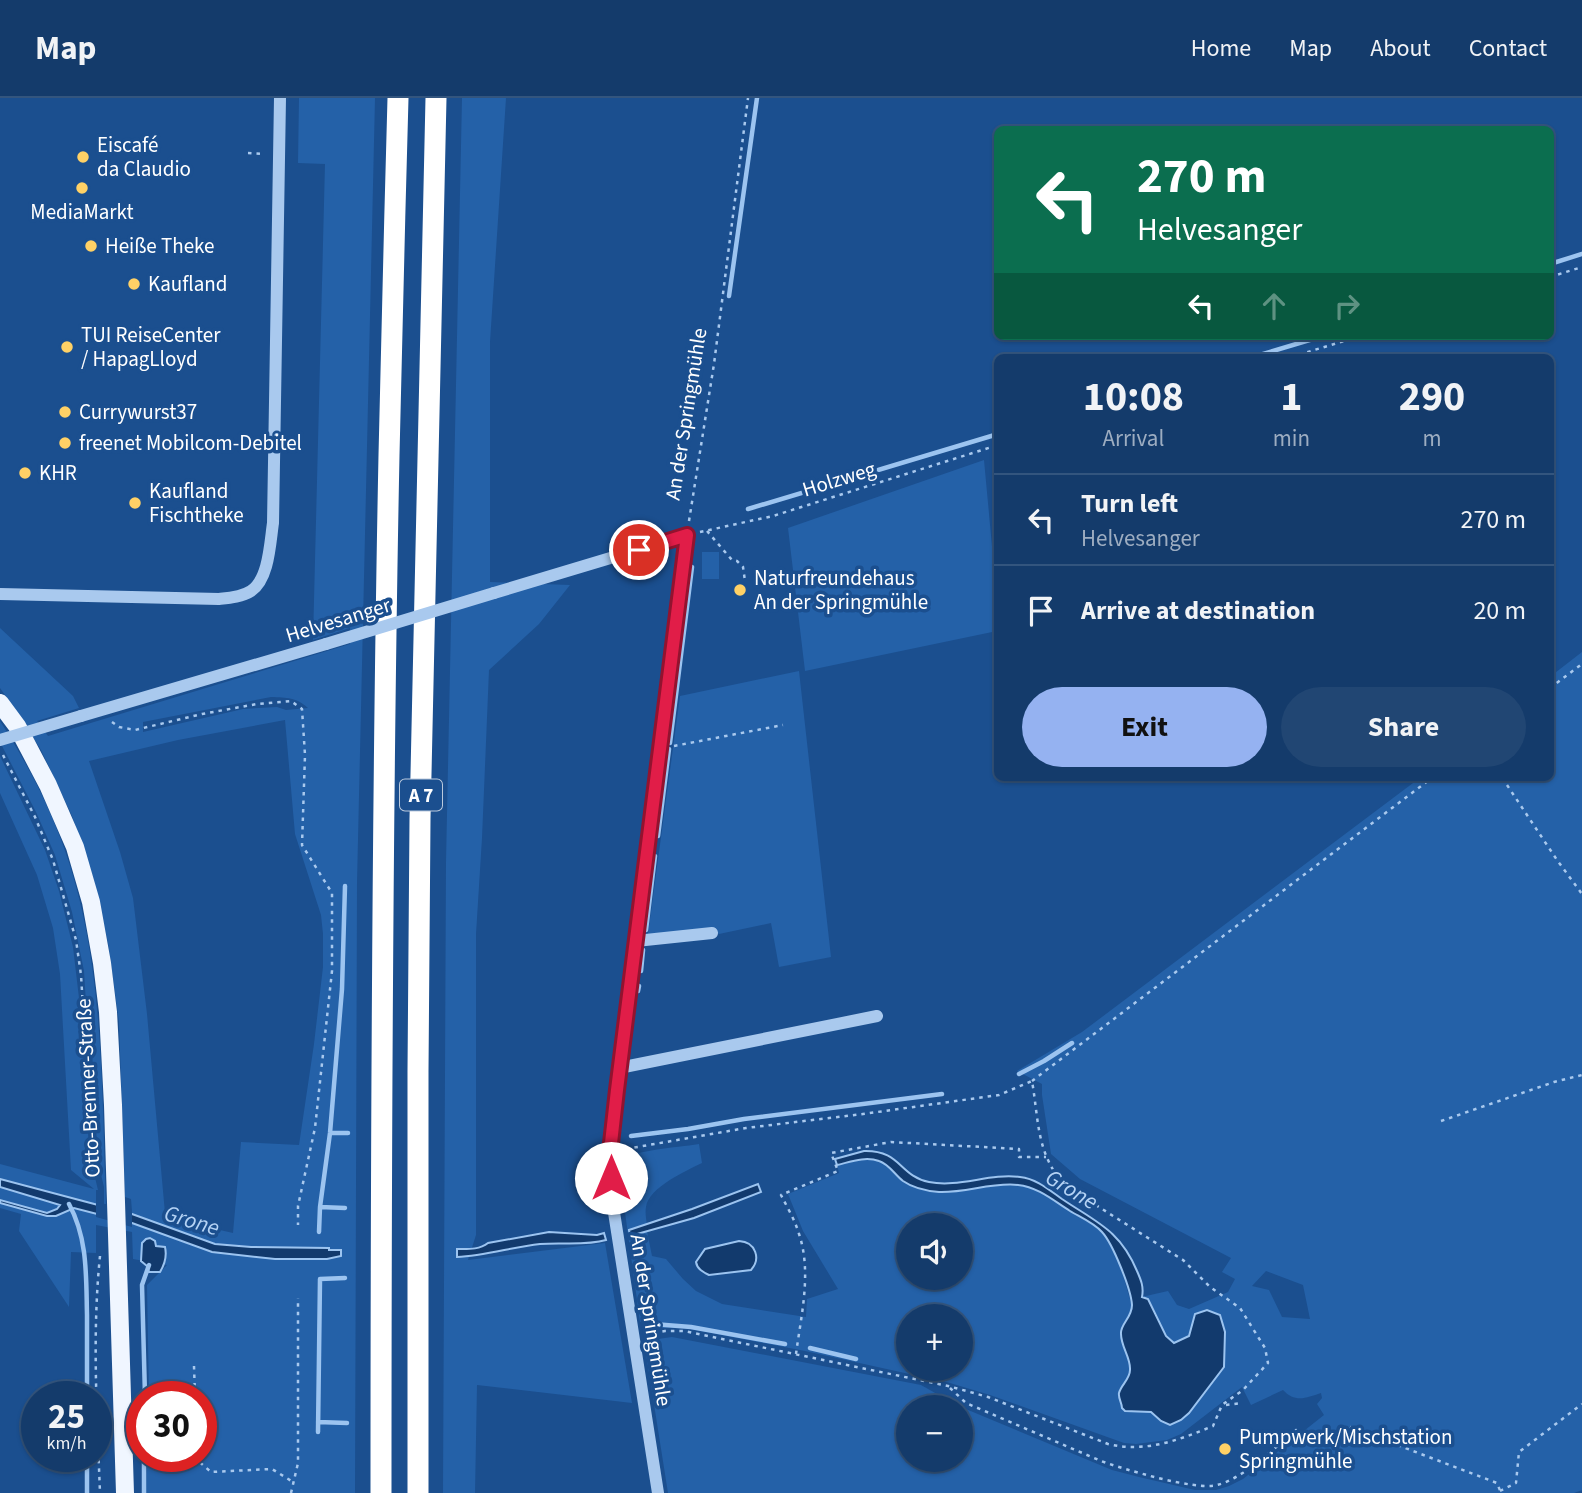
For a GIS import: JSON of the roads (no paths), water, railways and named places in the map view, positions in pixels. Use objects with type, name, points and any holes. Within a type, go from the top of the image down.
[{"type":"highway","name":"A 7","points":[[381,1493],[383,926],[389,457],[398,98]]},
{"type":"highway","name":"A 7","points":[[418,1493],[420,832],[436,98]]},
{"type":"main road","name":"Otto-Brenner-Straße","points":[[0,703],[17,726],[48,785],[75,847],[91,902],[102,963],[108,1012],[113,1105],[125,1493]]},
{"type":"street","points":[[0,594],[219,598],[240,596],[252,591],[260,582],[266,569],[273,523],[280,98]]},
{"type":"street","name":"Helvesanger","points":[[0,740],[687,535]]},
{"type":"street","name":"An der Springmühle","points":[[658,1493],[613,1206],[610,1152],[687,535]]},
{"type":"street","points":[[636,941],[712,933]]},
{"type":"street","points":[[619,1068],[877,1016]]},
{"type":"waterway","points":[[729,296],[757,98]]},
{"type":"waterway","points":[[1554,263],[1582,254]]},
{"type":"waterway","points":[[1263,354],[1310,340]]},
{"type":"waterway","points":[[748,509],[994,435]]},
{"type":"waterway","points":[[670,743],[692,567]]},
{"type":"waterway","points":[[658,836],[669,749]]},
{"type":"waterway","points":[[646,930],[655,856]]},
{"type":"waterway","points":[[320,1207],[330,1133],[342,989],[345,886]]},
{"type":"waterway","points":[[641,971],[643,950]]},
{"type":"waterway","points":[[638,991],[639,986]]},
{"type":"waterway","points":[[1019,1074],[1072,1043]]},
{"type":"waterway","points":[[631,1136],[942,1094]]},
{"type":"waterway","points":[[330,1133],[348,1133]]},
{"type":"waterway","points":[[69,1204],[80,1231],[85,1258],[87,1381]]},
{"type":"waterway","points":[[319,1232],[320,1207],[345,1208]]},
{"type":"waterway","points":[[145,1381],[142,1285],[149,1265]]},
{"type":"waterway","points":[[318,1432],[320,1279],[345,1278]]},
{"type":"waterway","points":[[653,1324],[691,1327],[785,1344]]},
{"type":"waterway","points":[[810,1348],[856,1359]]},
{"type":"waterway","points":[[318,1422],[347,1423]]},
{"type":"waterway","points":[[87,1472],[87,1493]]},
{"type":"waterway","points":[[144,1472],[144,1493]]},
{"type":"place","name":"Eiscafé da Claudio","points":[[83,157]]},
{"type":"place","name":"MediaMarkt","points":[[82,188]]},
{"type":"place","name":"Heiße Theke","points":[[91,246]]},
{"type":"place","name":"Kaufland","points":[[134,284]]},
{"type":"place","name":"TUI ReiseCenter / HapagLloyd","points":[[67,347]]},
{"type":"place","name":"Currywurst37","points":[[65,412]]},
{"type":"place","name":"freenet Mobilcom-Debitel","points":[[65,443]]},
{"type":"place","name":"KHR","points":[[25,473]]},
{"type":"place","name":"Kaufland Fischtheke","points":[[135,503]]},
{"type":"place","name":"Naturfreundehaus An der Springmühle","points":[[740,590]]},
{"type":"place","name":"Pumpwerk/Mischstation Springmühle","points":[[1225,1449]]},
{"type":"water label","name":"Grone","points":[[1072,1189]]},
{"type":"water label","name":"Grone","points":[[192,1220]]}]
